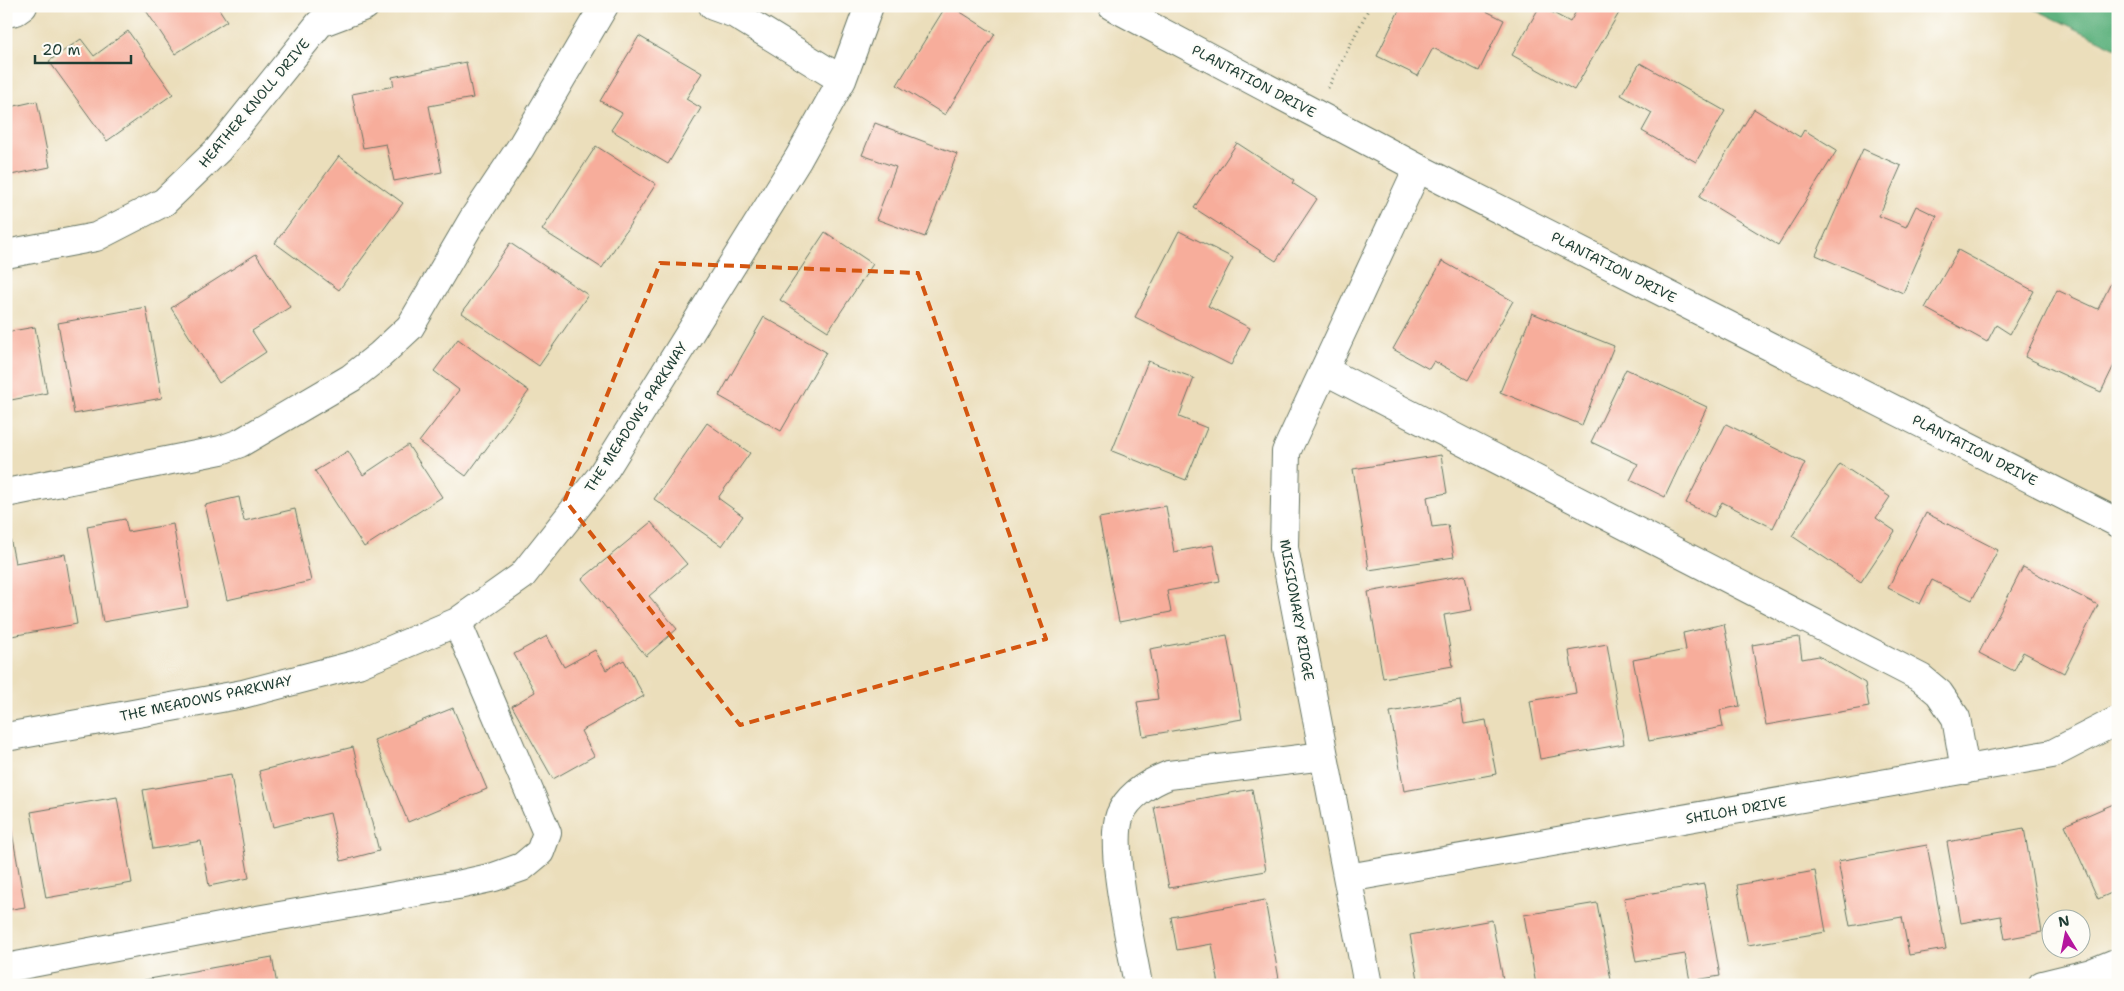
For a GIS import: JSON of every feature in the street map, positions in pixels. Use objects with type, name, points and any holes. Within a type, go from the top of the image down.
[{"type":"street","points":[[6,13],[16,11],[23,6]]},
{"type":"street","name":"HEATHER KNOLL DRIVE","points":[[6,254],[96,237],[164,202],[218,150],[314,15],[365,6]]},
{"type":"street","points":[[6,493],[221,450],[240,443],[351,378],[380,355],[410,327],[474,219],[521,147],[604,6]]},
{"type":"street","points":[[713,6],[735,14],[842,80]]},
{"type":"street","name":"THE MEADOWS PARKWAY","points":[[6,737],[243,694],[358,664],[457,622],[522,576],[601,476],[798,159],[842,80],[870,6]]},
{"type":"street","name":"PLANTATION DRIVE","points":[[1112,6],[1418,168],[2118,523]]},
{"type":"street","name":"MISSIONARY RIDGE","points":[[1368,985],[1284,548],[1286,452],[1418,168]]},
{"type":"street","points":[[1324,370],[1921,678],[1939,693],[1956,718],[1965,770]]},
{"type":"street","points":[[6,968],[257,920],[458,885],[494,877],[522,867],[540,852],[547,833],[457,622]]},
{"type":"street","name":"SHILOH DRIVE","points":[[1348,878],[2052,754],[2118,720]]},
{"type":"street","points":[[1138,985],[1119,872],[1117,837],[1120,815],[1135,796],[1153,782],[1169,775],[1324,756]]},
{"type":"street","points":[[2042,985],[2091,973],[2118,962]]},
{"type":"path","points":[[1317,114],[1370,6]]},
{"type":"highlighted area","points":[[660,263],[918,273],[1046,639],[740,725],[565,500]]},
{"type":"green space","points":[[2028,6],[2118,6],[2118,49]]},
{"type":"building","points":[[143,6],[223,6],[219,9],[227,21],[175,54]]},
{"type":"building","points":[[946,6],[951,6],[995,34],[945,115],[897,85]]},
{"type":"building","points":[[1401,6],[1476,6],[1504,20],[1479,71],[1433,48],[1418,76],[1377,56]]},
{"type":"building","points":[[1540,6],[1570,22],[1579,6],[1623,6],[1574,90],[1512,55]]},
{"type":"building","points":[[128,31],[173,94],[107,141],[49,61],[81,39],[94,56]]},
{"type":"building","points":[[639,36],[702,73],[686,99],[701,108],[668,164],[611,130],[622,113],[600,101]]},
{"type":"building","points":[[466,62],[473,98],[429,106],[442,172],[394,181],[386,144],[363,148],[352,94],[394,86],[392,77]]},
{"type":"building","points":[[1640,63],[1725,111],[1696,162],[1642,131],[1652,113],[1621,95]]},
{"type":"building","points":[[37,101],[50,167],[6,176],[6,108]]},
{"type":"building","points":[[1754,109],[1800,137],[1804,130],[1837,150],[1778,245],[1699,197]]},
{"type":"building","points":[[875,123],[957,154],[925,237],[876,219],[896,167],[862,155]]},
{"type":"building","points":[[1237,143],[1294,180],[1292,183],[1317,199],[1276,261],[1194,208]]},
{"type":"building","points":[[596,146],[656,184],[602,268],[542,230]]},
{"type":"building","points":[[1863,149],[1901,166],[1879,216],[1906,227],[1916,206],[1937,216],[1903,293],[1816,255]]},
{"type":"building","points":[[339,156],[403,203],[339,290],[275,243]]},
{"type":"building","points":[[1179,231],[1233,258],[1208,306],[1250,328],[1231,365],[1135,317]]},
{"type":"building","points":[[825,232],[873,264],[828,331],[780,300]]},
{"type":"building","points":[[510,243],[588,295],[539,366],[462,313]]},
{"type":"building","points":[[1958,250],[2034,291],[2010,334],[1996,325],[1987,342],[1925,308]]},
{"type":"building","points":[[256,254],[290,307],[252,331],[266,352],[219,383],[171,308]]},
{"type":"building","points":[[1442,261],[1513,301],[1468,380],[1434,361],[1429,369],[1393,349]]},
{"type":"building","points":[[2112,281],[2118,283],[2118,357],[2101,392],[2025,357],[2057,290],[2098,309]]},
{"type":"building","points":[[146,307],[162,398],[74,414],[58,323]]},
{"type":"building","points":[[1532,313],[1614,346],[1582,425],[1500,392]]},
{"type":"building","points":[[764,317],[826,352],[781,431],[719,396]]},
{"type":"building","points":[[35,327],[47,393],[6,401],[6,332]]},
{"type":"building","points":[[458,339],[529,391],[466,476],[419,442],[459,390],[434,371]]},
{"type":"building","points":[[1148,361],[1194,378],[1179,417],[1207,428],[1186,480],[1112,451]]},
{"type":"building","points":[[1626,369],[1707,407],[1665,497],[1630,480],[1638,464],[1591,442]]},
{"type":"building","points":[[707,423],[750,453],[718,498],[743,516],[722,546],[654,499]]},
{"type":"building","points":[[1726,424],[1805,463],[1773,528],[1722,502],[1714,517],[1686,503]]},
{"type":"building","points":[[408,445],[442,497],[364,547],[315,471],[348,451],[363,475]]},
{"type":"building","points":[[1441,455],[1447,493],[1427,497],[1432,527],[1448,525],[1454,557],[1369,570],[1353,469]]},
{"type":"building","points":[[1840,464],[1890,497],[1876,518],[1895,531],[1861,582],[1792,536]]},
{"type":"building","points":[[239,497],[244,521],[295,509],[311,581],[227,600],[205,505]]},
{"type":"building","points":[[1166,506],[1174,552],[1213,545],[1220,581],[1167,591],[1171,612],[1119,622],[1099,518]]},
{"type":"building","points":[[1926,513],[1998,550],[1972,600],[1932,580],[1920,604],[1888,588]]},
{"type":"building","points":[[125,519],[128,532],[173,524],[188,607],[103,622],[87,526]]},
{"type":"building","points":[[651,522],[687,564],[649,596],[677,629],[646,656],[582,579]]},
{"type":"building","points":[[6,527],[8,527],[15,563],[65,554],[77,624],[6,637]]},
{"type":"building","points":[[2023,567],[2098,605],[2064,673],[2023,652],[2014,671],[1979,653]]},
{"type":"building","points":[[1465,575],[1472,610],[1444,615],[1453,666],[1383,678],[1368,592]]},
{"type":"building","points":[[1724,624],[1740,706],[1720,710],[1723,727],[1649,741],[1633,660],[1686,650],[1683,633]]},
{"type":"building","points":[[1227,635],[1242,719],[1143,736],[1137,702],[1158,699],[1150,649]]},
{"type":"building","points":[[547,636],[564,667],[595,650],[606,670],[624,660],[644,696],[581,731],[594,756],[553,779],[512,706],[535,692],[514,654]]},
{"type":"building","points":[[1799,637],[1802,659],[1819,656],[1865,683],[1869,707],[1766,725],[1752,645]]},
{"type":"building","points":[[1607,644],[1624,744],[1540,759],[1530,701],[1576,693],[1569,651]]},
{"type":"building","points":[[1460,700],[1464,724],[1486,720],[1496,774],[1404,791],[1390,712]]},
{"type":"building","points":[[453,708],[487,789],[408,822],[374,740]]},
{"type":"building","points":[[353,747],[379,851],[341,861],[330,813],[273,827],[259,771]]},
{"type":"building","points":[[231,775],[249,878],[209,886],[201,841],[153,849],[143,790]]},
{"type":"building","points":[[1252,789],[1266,871],[1169,888],[1154,807]]},
{"type":"building","points":[[117,797],[132,883],[46,898],[31,812]]},
{"type":"building","points":[[2118,802],[2118,890],[2098,899],[2065,825]]},
{"type":"building","points":[[9,815],[25,907],[6,910],[6,816]]},
{"type":"building","points":[[2024,828],[2042,932],[2005,939],[2001,916],[1961,923],[1947,842]]},
{"type":"building","points":[[1927,845],[1946,949],[1909,955],[1902,917],[1850,926],[1838,861]]},
{"type":"building","points":[[1815,871],[1826,932],[1748,945],[1737,885]]},
{"type":"building","points":[[1704,884],[1720,976],[1690,981],[1685,954],[1636,962],[1624,898]]},
{"type":"building","points":[[1265,900],[1279,979],[1247,985],[1219,985],[1212,944],[1177,950],[1171,917]]},
{"type":"building","points":[[1597,903],[1611,980],[1586,985],[1536,985],[1524,915]]},
{"type":"building","points":[[1492,920],[1504,985],[1419,985],[1410,935]]},
{"type":"building","points":[[272,957],[277,985],[145,985],[144,980]]}]
